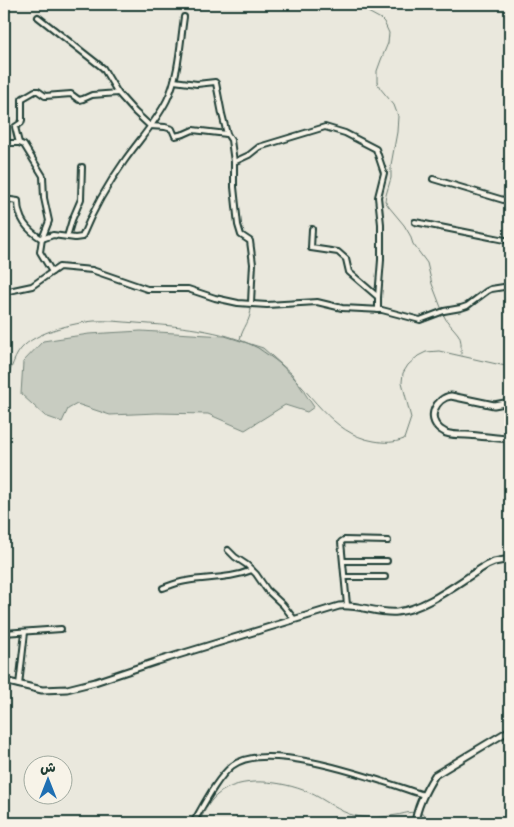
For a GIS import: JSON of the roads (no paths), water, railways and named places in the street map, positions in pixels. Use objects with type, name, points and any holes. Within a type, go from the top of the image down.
[{"type":"street","points":[[38,17],[103,68],[118,93],[150,126],[172,129],[175,136],[193,130],[227,134]]},
{"type":"street","points":[[4,199],[18,201],[22,220],[31,233],[42,239],[53,235],[82,237],[90,217],[125,159],[150,126],[166,100],[174,81],[184,17]]},
{"type":"street","points":[[174,81],[192,84],[216,83],[227,134],[231,140],[238,225],[241,235],[250,241],[254,264],[251,304]]},
{"type":"street","points":[[19,143],[16,127],[22,120],[22,99],[35,91],[45,96],[71,94],[79,100],[92,95],[118,93]]},
{"type":"street","points":[[234,162],[249,156],[259,147],[325,127],[345,133],[376,148],[384,173],[378,197],[381,224],[378,310]]},
{"type":"street","points":[[4,143],[24,145],[44,176],[44,198],[49,221],[42,239],[40,252],[52,272]]},
{"type":"street","points":[[67,236],[81,199],[82,167]]},
{"type":"street","points":[[433,179],[510,202]]},
{"type":"street","points":[[416,222],[510,240]]},
{"type":"street","points":[[312,230],[311,248],[338,252],[346,259],[349,272],[378,297]]},
{"type":"street","points":[[4,292],[32,286],[59,267],[92,270],[147,289],[188,289],[226,300],[251,304],[317,302],[342,308],[378,310],[420,320],[444,311],[467,306],[491,289],[510,286]]},
{"type":"street","points":[[510,402],[494,405],[451,396],[446,397],[436,405],[433,415],[437,427],[448,433],[510,439]]},
{"type":"street","points":[[347,605],[341,543],[343,541],[388,541]]},
{"type":"street","points":[[228,550],[252,570],[267,590],[294,619]]},
{"type":"street","points":[[4,681],[42,690],[68,690],[332,608],[347,605],[389,612],[404,611],[429,600],[486,565],[510,559]]},
{"type":"street","points":[[343,561],[387,561]]},
{"type":"street","points":[[163,588],[184,581],[227,577],[252,570]]},
{"type":"street","points":[[345,577],[385,577]]},
{"type":"street","points":[[4,633],[61,630]]},
{"type":"street","points":[[19,685],[25,632]]},
{"type":"street","points":[[416,820],[424,795],[435,775],[510,730]]},
{"type":"street","points":[[193,823],[221,777],[232,766],[248,758],[269,756],[316,762],[424,795]]},
{"type":"waterway","points":[[363,4],[368,12],[384,22],[389,33],[388,43],[377,71],[377,82],[394,105],[398,116],[391,178],[385,201],[404,225],[413,244],[427,263],[432,284],[442,310]]},
{"type":"waterway","points":[[240,339],[250,316],[251,307]]},
{"type":"waterway","points":[[443,314],[459,336],[461,354]]},
{"type":"waterway","points":[[4,391],[13,363],[21,349],[27,343],[55,329],[99,321],[183,327],[229,336],[258,348],[279,363],[322,410],[345,430],[359,437],[389,442],[404,439],[411,418],[402,382],[403,373],[408,365],[418,356],[426,352],[439,351],[510,367]]},
{"type":"waterway","points":[[198,823],[217,795],[226,789],[249,782],[274,783],[298,788],[343,812],[356,816],[376,817],[409,812],[416,813]]},
{"type":"waterway","points":[[420,813],[436,823]]}]
